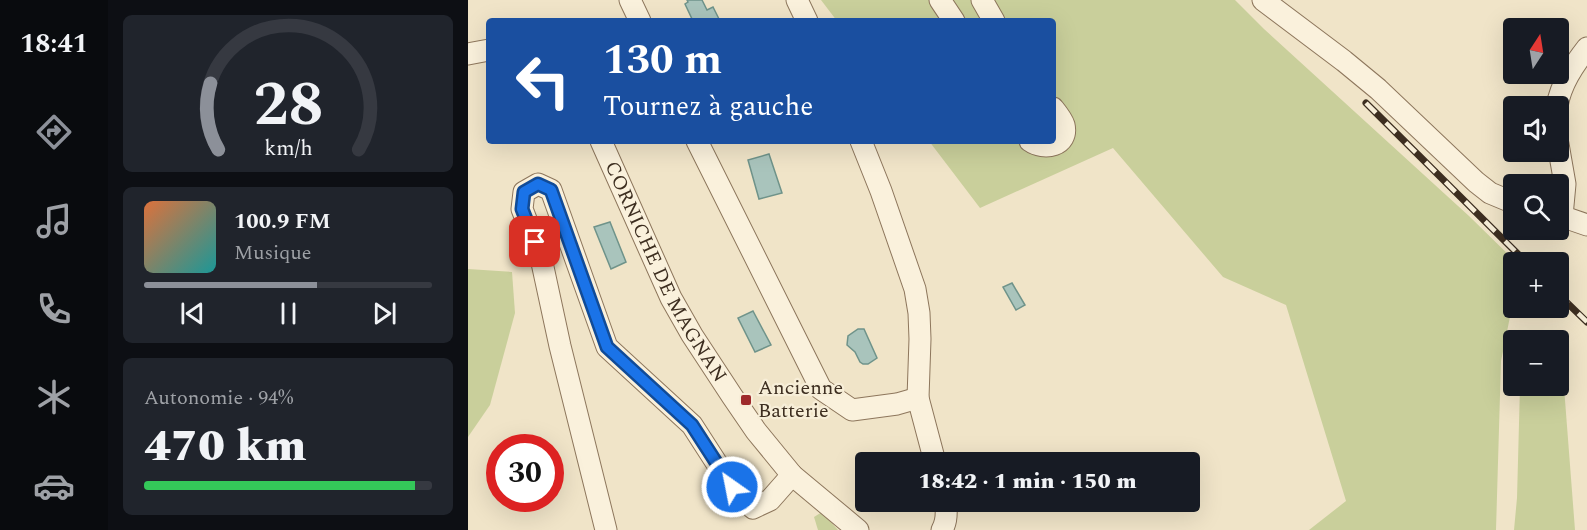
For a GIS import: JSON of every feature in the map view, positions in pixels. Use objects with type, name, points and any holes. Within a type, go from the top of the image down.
[{"type":"street","points":[[630,0],[639,18]]},
{"type":"street","points":[[797,0],[806,18]]},
{"type":"street","points":[[940,0],[952,18]]},
{"type":"street","points":[[982,0],[992,18]]},
{"type":"street","points":[[1263,0],[1344,61],[1378,90],[1476,183],[1503,198]]},
{"type":"street","points":[[1559,96],[1573,67],[1587,48]]},
{"type":"street","points":[[468,54],[486,51]]},
{"type":"street","points":[[1056,113],[1064,126],[1060,142],[1056,144]]},
{"type":"street","name":"CORNICHE DE MAGNAN","points":[[602,144],[671,298],[692,335],[756,430],[792,476],[858,530]]},
{"type":"street","points":[[698,144],[821,389],[852,410],[897,404],[918,398]]},
{"type":"street","points":[[862,144],[915,290],[920,339],[918,398],[932,452]]},
{"type":"street","points":[[1035,144],[1040,147],[1049,147],[1056,144]]},
{"type":"street","points":[[606,530],[560,346],[541,258],[522,209],[524,192],[538,184],[551,190],[607,347],[692,425],[732,487],[753,508],[770,500],[792,476]]},
{"type":"street","points":[[1569,219],[1587,225]]},
{"type":"street","points":[[942,530],[946,512]]},
{"type":"green space","points":[[821,0],[1235,0],[1506,252],[1503,252],[1503,318],[1510,318],[1507,330],[1503,330],[1496,530],[1309,530],[1346,501],[1286,305],[1223,277],[1113,148],[980,208],[931,144],[1056,144],[1056,18],[835,18]]},
{"type":"green space","points":[[468,269],[512,272],[515,313],[490,405],[468,437]]},
{"type":"green space","points":[[1520,396],[1565,396],[1575,530],[1514,530]]},
{"type":"green space","points":[[822,512],[838,530],[818,530],[814,517]]},
{"type":"water","points":[[687,0],[702,0],[707,10],[713,7],[718,18],[692,18],[685,4]]},
{"type":"water","points":[[769,154],[782,193],[759,199],[748,160]]},
{"type":"water","points":[[610,222],[626,262],[611,269],[594,227]]},
{"type":"water","points":[[1012,283],[1025,305],[1016,310],[1003,287]]},
{"type":"water","points":[[753,311],[771,345],[755,352],[738,318]]},
{"type":"water","points":[[858,329],[864,329],[877,358],[868,364],[860,362],[855,352],[847,345],[848,336]]},
{"type":"railway","points":[[1366,103],[1516,252]]},
{"type":"railway","points":[[1569,305],[1587,322]]},
{"type":"place","name":"Ancienne Batterie","points":[[746,400]]},
{"type":"route","points":[[535,242],[522,209],[524,192],[538,184],[551,190],[607,347],[692,425],[732,487]]}]
